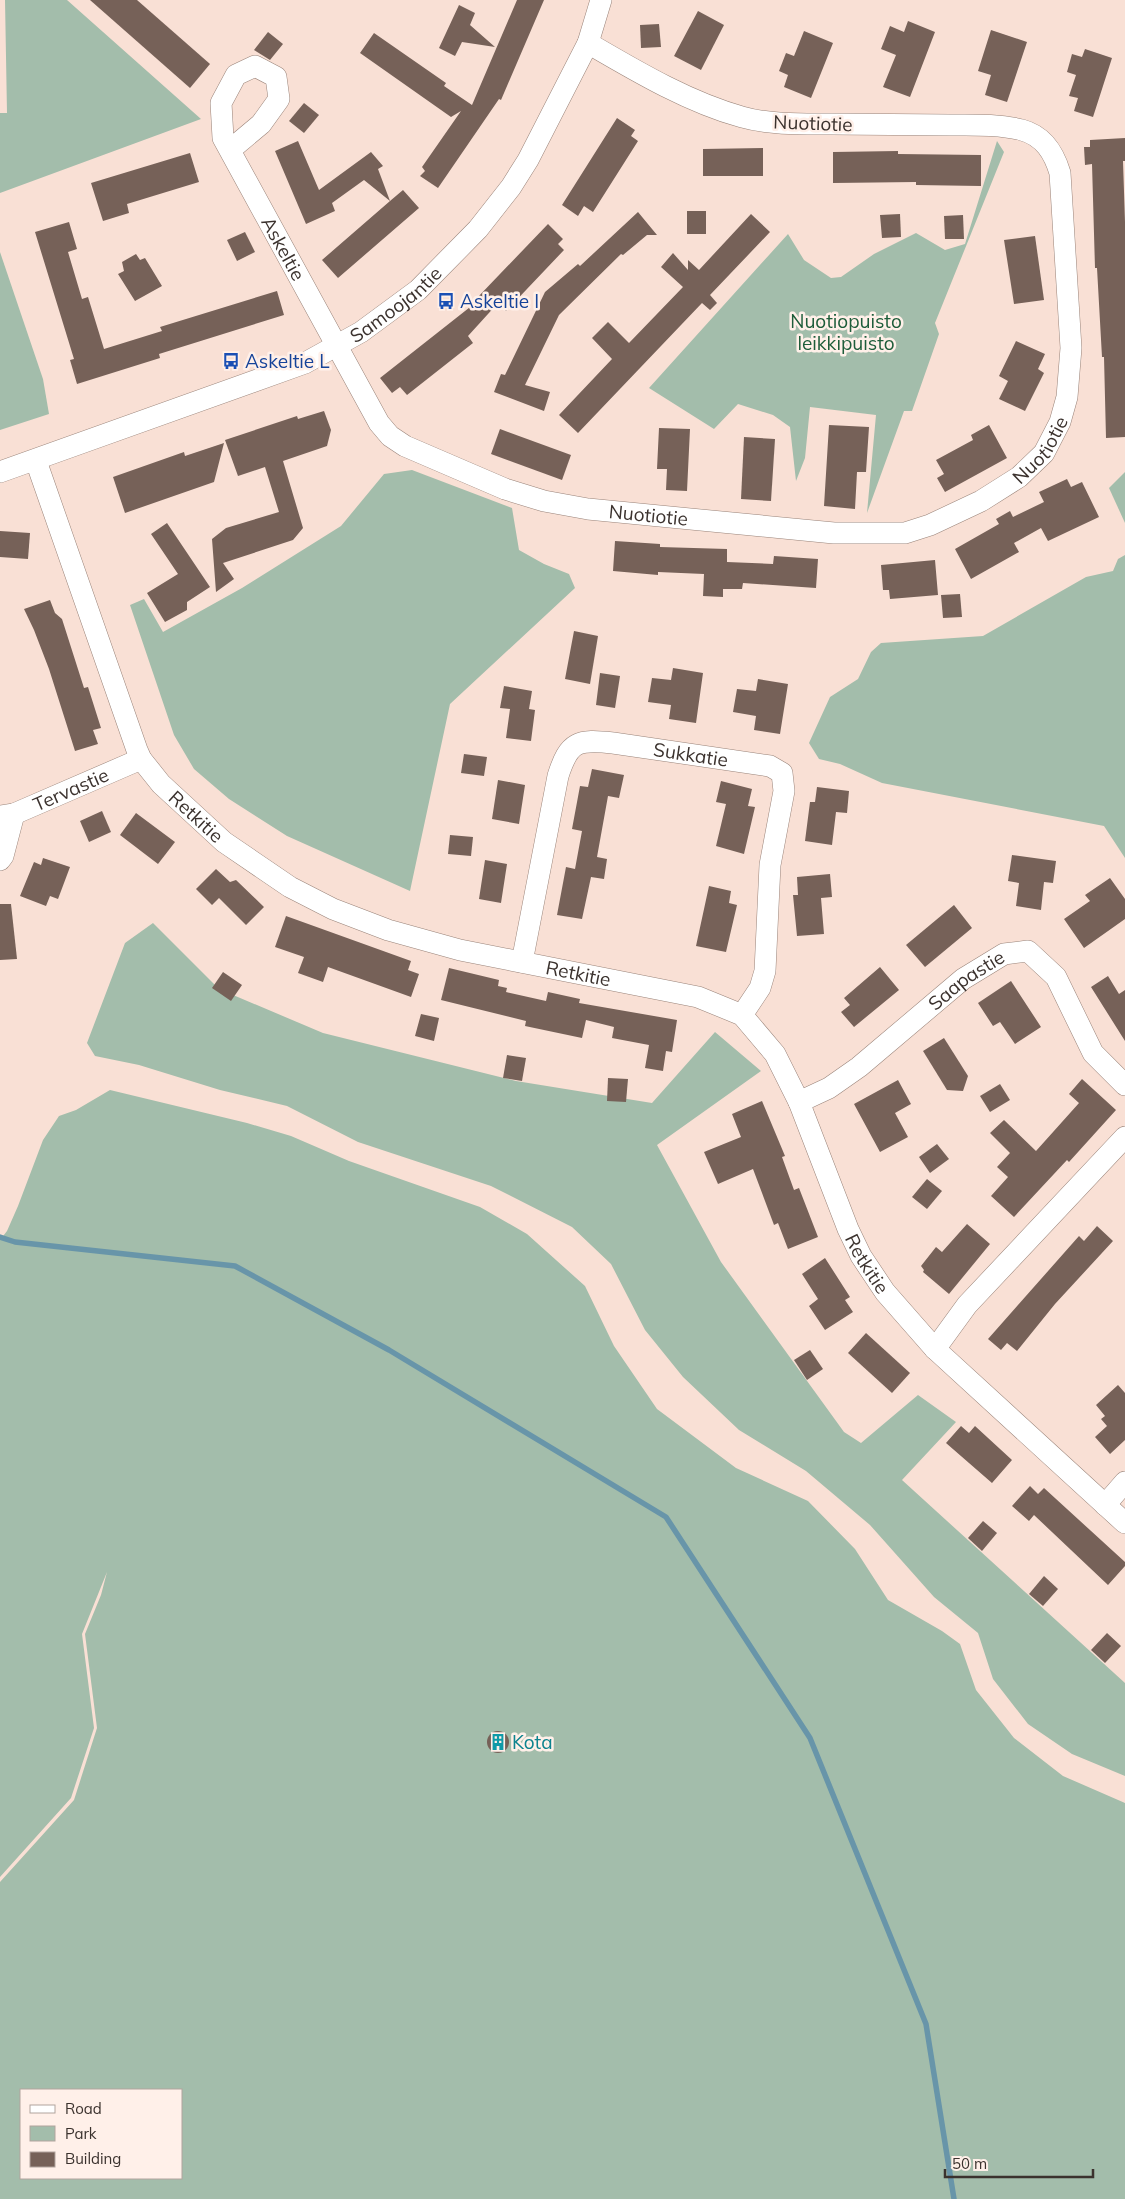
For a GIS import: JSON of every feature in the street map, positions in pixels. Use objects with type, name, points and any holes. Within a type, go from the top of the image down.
[{"type":"street","name":"Samoojantie","points":[[0,472],[36,461],[305,364],[337,346],[418,290],[478,229],[511,187],[528,160],[588,43],[601,0]]},
{"type":"street","name":"Nuotiotie","points":[[337,346],[379,423],[390,436],[405,446],[506,489],[544,501],[588,509],[834,533],[905,533],[930,525],[981,501],[1019,477],[1044,453],[1060,422],[1068,397],[1071,348],[1060,173],[1054,154],[1044,142],[1023,130],[982,125],[774,123],[742,118],[707,105],[649,77],[588,43]]},
{"type":"street","name":"Askeltie","points":[[230,150],[337,346]]},
{"type":"street","name":"Retkitie","points":[[36,461],[141,759],[161,784],[224,842],[290,887],[333,910],[388,930],[460,950],[698,997],[742,1015],[775,1054],[799,1102],[825,1173],[861,1256],[885,1292],[935,1349],[1125,1523]]},
{"type":"street","name":"Sukkatie","points":[[522,962],[558,776],[564,757],[574,745],[587,740],[613,742],[770,766],[782,773],[784,791],[770,866],[766,971],[760,988],[742,1015]]},
{"type":"street","name":"Tervastie","points":[[7,815],[141,759]]},
{"type":"street","points":[[0,860],[3,856],[7,815]]},
{"type":"street","name":"Saapastie","points":[[799,1102],[829,1088],[859,1067],[963,979],[1004,954],[1028,951],[1056,977],[1093,1053],[1125,1086]]},
{"type":"street","points":[[935,1349],[967,1305],[1125,1137]]},
{"type":"street","points":[[1105,1505],[1125,1482]]},
{"type":"green space","points":[[5,0],[67,0],[201,119],[0,193],[0,113],[7,113]]},
{"type":"green space","name":"Nuotiopuisto leikkipuisto","points":[[997,141],[1004,152],[935,323],[939,334],[912,411],[904,411],[867,513],[876,415],[810,407],[805,458],[796,481],[790,427],[773,415],[738,404],[714,429],[649,388],[788,234],[804,260],[831,278],[841,277],[874,254],[916,233],[945,250],[965,244]]},
{"type":"green space","points":[[0,252],[43,379],[49,414],[0,430]]},
{"type":"green space","points":[[412,470],[512,508],[519,550],[544,564],[569,574],[575,588],[450,704],[410,891],[287,836],[229,799],[194,769],[174,735],[130,605],[144,599],[163,632],[242,588],[341,526],[384,474]]},
{"type":"green space","points":[[1125,472],[1125,523],[1109,488]]},
{"type":"green space","points":[[1125,555],[1125,858],[1104,826],[882,783],[840,764],[819,759],[809,743],[830,697],[858,679],[871,652],[881,643],[983,636],[1086,577],[1113,571],[1118,559]]},
{"type":"green space","points":[[153,923],[219,989],[323,1033],[516,1081],[652,1103],[715,1032],[761,1071],[657,1145],[721,1262],[844,1432],[861,1443],[918,1395],[956,1422],[902,1480],[1125,1683],[1125,1776],[1072,1754],[1028,1724],[993,1679],[978,1633],[934,1597],[870,1525],[806,1471],[739,1430],[683,1377],[645,1330],[611,1264],[572,1227],[491,1186],[358,1142],[287,1106],[220,1090],[139,1065],[95,1056],[87,1043],[125,943]]},
{"type":"green space","points":[[110,1090],[247,1123],[291,1136],[349,1161],[480,1207],[527,1234],[585,1286],[614,1346],[657,1409],[736,1468],[808,1501],[855,1549],[888,1600],[942,1631],[960,1644],[976,1690],[1014,1738],[1063,1776],[1125,1803],[1125,2199],[0,2199],[0,1882],[74,1800],[97,1728],[85,1634],[101,1595],[107,1572],[82,1634],[94,1728],[71,1798],[0,1877],[0,1240],[7,1231],[18,1206],[43,1140],[59,1116],[76,1110]]},
{"type":"building","points":[[90,0],[137,0],[210,64],[190,88]]},
{"type":"building","points":[[517,0],[544,0],[501,100],[499,99],[438,188],[420,176],[425,171],[422,167],[461,111],[451,117],[360,53],[374,33],[446,83],[444,86],[472,105]]},
{"type":"building","points":[[459,5],[475,13],[470,25],[495,47],[462,42],[455,56],[439,48]]},
{"type":"building","points":[[698,11],[724,25],[701,70],[674,56]]},
{"type":"building","points":[[908,21],[935,32],[910,97],[883,87],[896,55],[881,49],[890,26],[904,32]]},
{"type":"building","points":[[659,24],[661,47],[641,48],[640,25]]},
{"type":"building","points":[[991,30],[1027,42],[1007,102],[985,95],[991,75],[978,71]]},
{"type":"building","points":[[804,31],[833,43],[811,98],[784,87],[788,75],[779,71],[786,53],[794,56]]},
{"type":"building","points":[[268,32],[283,44],[270,60],[254,50]]},
{"type":"building","points":[[1085,49],[1112,58],[1093,117],[1074,111],[1078,98],[1069,96],[1076,75],[1067,72],[1072,54],[1082,57]]},
{"type":"building","points":[[304,103],[319,115],[304,133],[289,121]]},
{"type":"building","points":[[617,118],[635,130],[631,136],[638,141],[593,212],[584,206],[578,216],[562,205]]},
{"type":"building","points":[[1125,138],[1125,161],[1123,161],[1125,222],[1125,437],[1106,438],[1104,357],[1102,357],[1097,268],[1095,268],[1092,164],[1085,165],[1084,147],[1090,147],[1090,140]]},
{"type":"building","points":[[298,141],[319,190],[371,152],[383,166],[378,169],[390,201],[364,180],[332,203],[335,211],[306,224],[275,151]]},
{"type":"building","points":[[763,148],[763,176],[703,176],[703,149]]},
{"type":"building","points":[[898,151],[898,154],[981,155],[981,186],[916,185],[916,182],[833,183],[833,152]]},
{"type":"building","points":[[190,153],[199,182],[127,204],[129,213],[103,221],[91,183]]},
{"type":"building","points":[[403,190],[419,208],[338,278],[322,260]]},
{"type":"building","points":[[687,211],[706,211],[706,234],[687,234]]},
{"type":"building","points":[[638,212],[657,235],[647,235],[623,255],[621,254],[559,315],[525,385],[550,392],[544,411],[494,392],[501,374],[505,375],[545,292],[578,264],[580,266]]},
{"type":"building","points":[[751,214],[770,232],[710,295],[717,303],[710,310],[702,303],[578,433],[559,415],[612,359],[592,338],[608,322],[629,343],[683,287],[661,267],[673,253],[688,270],[688,260],[699,270]]},
{"type":"building","points":[[900,214],[901,237],[882,238],[880,215]]},
{"type":"building","points":[[963,215],[964,239],[945,239],[944,216]]},
{"type":"building","points":[[69,222],[77,249],[68,252],[82,299],[88,297],[104,349],[162,331],[160,327],[277,291],[284,315],[159,354],[160,358],[77,384],[70,360],[74,359],[35,232]]},
{"type":"building","points":[[548,224],[563,239],[558,244],[564,250],[506,311],[498,303],[468,336],[473,343],[407,395],[400,387],[392,393],[380,378],[479,300],[477,298]]},
{"type":"building","points":[[245,232],[255,252],[237,261],[227,240]]},
{"type":"building","points":[[1035,236],[1044,300],[1014,304],[1004,240]]},
{"type":"building","points":[[136,254],[140,260],[145,258],[162,286],[135,301],[118,274],[124,271],[122,262]]},
{"type":"building","points":[[1016,341],[1045,354],[1038,369],[1044,373],[1025,411],[999,399],[1008,381],[999,376]]},
{"type":"building","points":[[324,411],[331,430],[327,446],[283,461],[303,528],[293,540],[223,563],[234,579],[216,592],[212,539],[226,528],[279,512],[265,467],[238,476],[225,440],[297,416],[298,419]]},
{"type":"building","points":[[829,425],[869,427],[866,472],[857,472],[855,509],[824,506]]},
{"type":"building","points":[[989,425],[1007,458],[945,492],[937,478],[944,474],[936,460],[973,440],[971,435]]},
{"type":"building","points":[[659,428],[690,429],[687,491],[666,490],[667,469],[657,469]]},
{"type":"building","points":[[500,429],[571,455],[562,480],[491,454]]},
{"type":"building","points":[[744,437],[775,439],[771,501],[741,499]]},
{"type":"building","points":[[224,443],[214,482],[125,513],[113,477],[184,452],[185,456]]},
{"type":"building","points":[[1067,479],[1071,487],[1082,482],[1099,517],[1048,541],[1041,528],[1014,543],[1019,552],[971,579],[955,549],[999,524],[996,519],[1010,511],[1013,517],[1044,502],[1039,492]]},
{"type":"building","points":[[167,523],[210,587],[187,602],[187,610],[165,622],[147,593],[178,574],[151,534]]},
{"type":"building","points":[[0,531],[30,533],[28,559],[0,557]]},
{"type":"building","points":[[615,541],[660,544],[660,547],[727,549],[727,562],[773,564],[774,556],[818,559],[816,588],[743,583],[742,589],[723,589],[723,597],[703,596],[704,574],[658,572],[658,575],[613,571]]},
{"type":"building","points":[[935,560],[938,595],[890,599],[889,590],[883,590],[881,565]]},
{"type":"building","points":[[960,594],[962,617],[943,618],[941,595]]},
{"type":"building","points":[[50,600],[55,613],[62,619],[84,688],[88,687],[101,728],[93,730],[98,744],[75,751],[49,669],[24,609]]},
{"type":"building","points":[[574,631],[598,636],[590,684],[565,679]]},
{"type":"building","points":[[673,668],[703,673],[696,723],[669,719],[671,705],[648,702],[652,678],[671,680]]},
{"type":"building","points":[[600,673],[620,676],[615,708],[596,705]]},
{"type":"building","points":[[758,679],[788,684],[780,734],[754,730],[756,716],[733,712],[737,689],[756,691]]},
{"type":"building","points":[[504,686],[532,691],[529,709],[535,710],[531,741],[506,738],[510,709],[500,708]]},
{"type":"building","points":[[464,754],[487,757],[484,776],[461,773]]},
{"type":"building","points":[[592,769],[624,775],[619,798],[608,796],[597,857],[607,859],[604,879],[591,877],[582,919],[557,915],[566,867],[575,869],[582,831],[572,829],[580,786],[588,787]]},
{"type":"building","points":[[498,780],[525,785],[519,824],[492,819]]},
{"type":"building","points":[[721,781],[752,789],[748,806],[755,807],[744,854],[716,846],[726,804],[716,802]]},
{"type":"building","points":[[817,787],[849,791],[847,813],[836,812],[832,845],[805,841],[810,802],[815,802]]},
{"type":"building","points":[[102,811],[111,832],[89,842],[80,821]]},
{"type":"building","points":[[136,813],[175,842],[158,864],[120,835]]},
{"type":"building","points":[[450,835],[473,837],[471,856],[448,854]]},
{"type":"building","points":[[1012,855],[1056,861],[1053,883],[1044,882],[1041,910],[1016,906],[1019,883],[1008,881]]},
{"type":"building","points":[[43,858],[70,867],[58,899],[50,896],[46,906],[20,896],[34,862],[41,865]]},
{"type":"building","points":[[485,860],[507,864],[501,903],[479,899]]},
{"type":"building","points":[[216,869],[230,882],[236,880],[264,907],[246,925],[219,898],[212,905],[196,889]]},
{"type":"building","points":[[830,874],[832,897],[821,898],[824,934],[797,936],[793,895],[798,895],[797,877]]},
{"type":"building","points":[[1110,878],[1125,899],[1125,919],[1084,948],[1064,919],[1090,901],[1085,895]]},
{"type":"building","points":[[709,886],[731,891],[729,903],[737,905],[726,952],[696,946]]},
{"type":"building","points":[[0,904],[11,904],[17,959],[0,960]]},
{"type":"building","points":[[954,905],[972,928],[925,967],[906,945]]},
{"type":"building","points":[[286,916],[411,961],[408,970],[419,974],[411,997],[328,967],[323,982],[298,973],[304,957],[275,947]]},
{"type":"building","points":[[880,967],[899,990],[854,1027],[841,1012],[850,1005],[844,998]]},
{"type":"building","points":[[449,968],[499,980],[498,986],[507,988],[506,992],[546,1001],[548,992],[580,999],[579,1003],[677,1020],[672,1052],[666,1051],[663,1071],[645,1068],[649,1045],[612,1038],[614,1027],[586,1020],[582,1038],[525,1026],[526,1021],[441,1000]]},
{"type":"building","points":[[223,972],[242,985],[231,1001],[212,988]]},
{"type":"building","points":[[1108,976],[1119,994],[1125,990],[1125,1041],[1091,987]]},
{"type":"building","points":[[1011,981],[1041,1027],[1015,1044],[1000,1022],[993,1026],[978,1003]]},
{"type":"building","points":[[421,1014],[439,1018],[434,1041],[415,1036]]},
{"type":"building","points":[[944,1038],[968,1076],[963,1091],[947,1090],[923,1051]]},
{"type":"building","points":[[507,1055],[526,1058],[522,1081],[503,1078]]},
{"type":"building","points":[[608,1078],[628,1079],[626,1102],[607,1101]]},
{"type":"building","points":[[1082,1079],[1116,1110],[1069,1162],[1067,1160],[1014,1217],[991,1196],[1008,1177],[997,1167],[1010,1153],[990,1133],[1004,1120],[1036,1151],[1079,1103],[1069,1094]]},
{"type":"building","points":[[898,1080],[911,1104],[895,1113],[908,1137],[880,1152],[854,1104]]},
{"type":"building","points":[[1000,1084],[1010,1100],[990,1112],[980,1096]]},
{"type":"building","points":[[762,1101],[785,1156],[782,1157],[794,1190],[799,1188],[818,1237],[788,1249],[778,1223],[774,1225],[753,1169],[718,1184],[704,1152],[741,1137],[732,1114]]},
{"type":"building","points":[[937,1144],[949,1159],[930,1173],[919,1157]]},
{"type":"building","points":[[927,1179],[942,1191],[927,1209],[912,1197]]},
{"type":"building","points":[[967,1224],[990,1244],[949,1294],[923,1272],[924,1270],[921,1266],[936,1247],[942,1252]]},
{"type":"building","points":[[1097,1226],[1113,1241],[1055,1304],[1017,1351],[1007,1343],[1001,1350],[988,1339],[1079,1236],[1084,1241]]},
{"type":"building","points":[[825,1258],[850,1297],[845,1300],[853,1312],[825,1330],[809,1306],[818,1299],[802,1274]]},
{"type":"building","points":[[866,1333],[910,1373],[892,1393],[848,1353]]},
{"type":"building","points":[[810,1350],[823,1369],[807,1380],[794,1360]]},
{"type":"building","points":[[1118,1385],[1125,1393],[1125,1440],[1110,1454],[1095,1437],[1107,1426],[1101,1419],[1105,1416],[1096,1405]]},
{"type":"building","points":[[961,1426],[969,1433],[975,1426],[1012,1460],[992,1483],[946,1443]]},
{"type":"building","points":[[1030,1486],[1038,1494],[1044,1488],[1125,1562],[1125,1566],[1108,1585],[1034,1515],[1029,1521],[1012,1506]]},
{"type":"building","points":[[983,1521],[997,1533],[982,1551],[968,1538]]},
{"type":"building","points":[[1044,1576],[1058,1589],[1043,1606],[1029,1594]]},
{"type":"building","points":[[1107,1633],[1121,1646],[1105,1663],[1091,1650]]},
{"type":"building","name":"Kota","points":[[498,1731],[506,1734],[509,1742],[506,1750],[498,1753],[490,1750],[487,1742],[490,1734]]},
{"type":"waterway","points":[[0,1237],[15,1242],[235,1266],[389,1350],[666,1517],[810,1738],[926,2024],[954,2199]]},
{"type":"place","name":"Askeltie I","points":[[446,301]]},
{"type":"place","name":"Askeltie L","points":[[231,361]]},
{"type":"place","name":"Kota","points":[[498,1742]]}]
